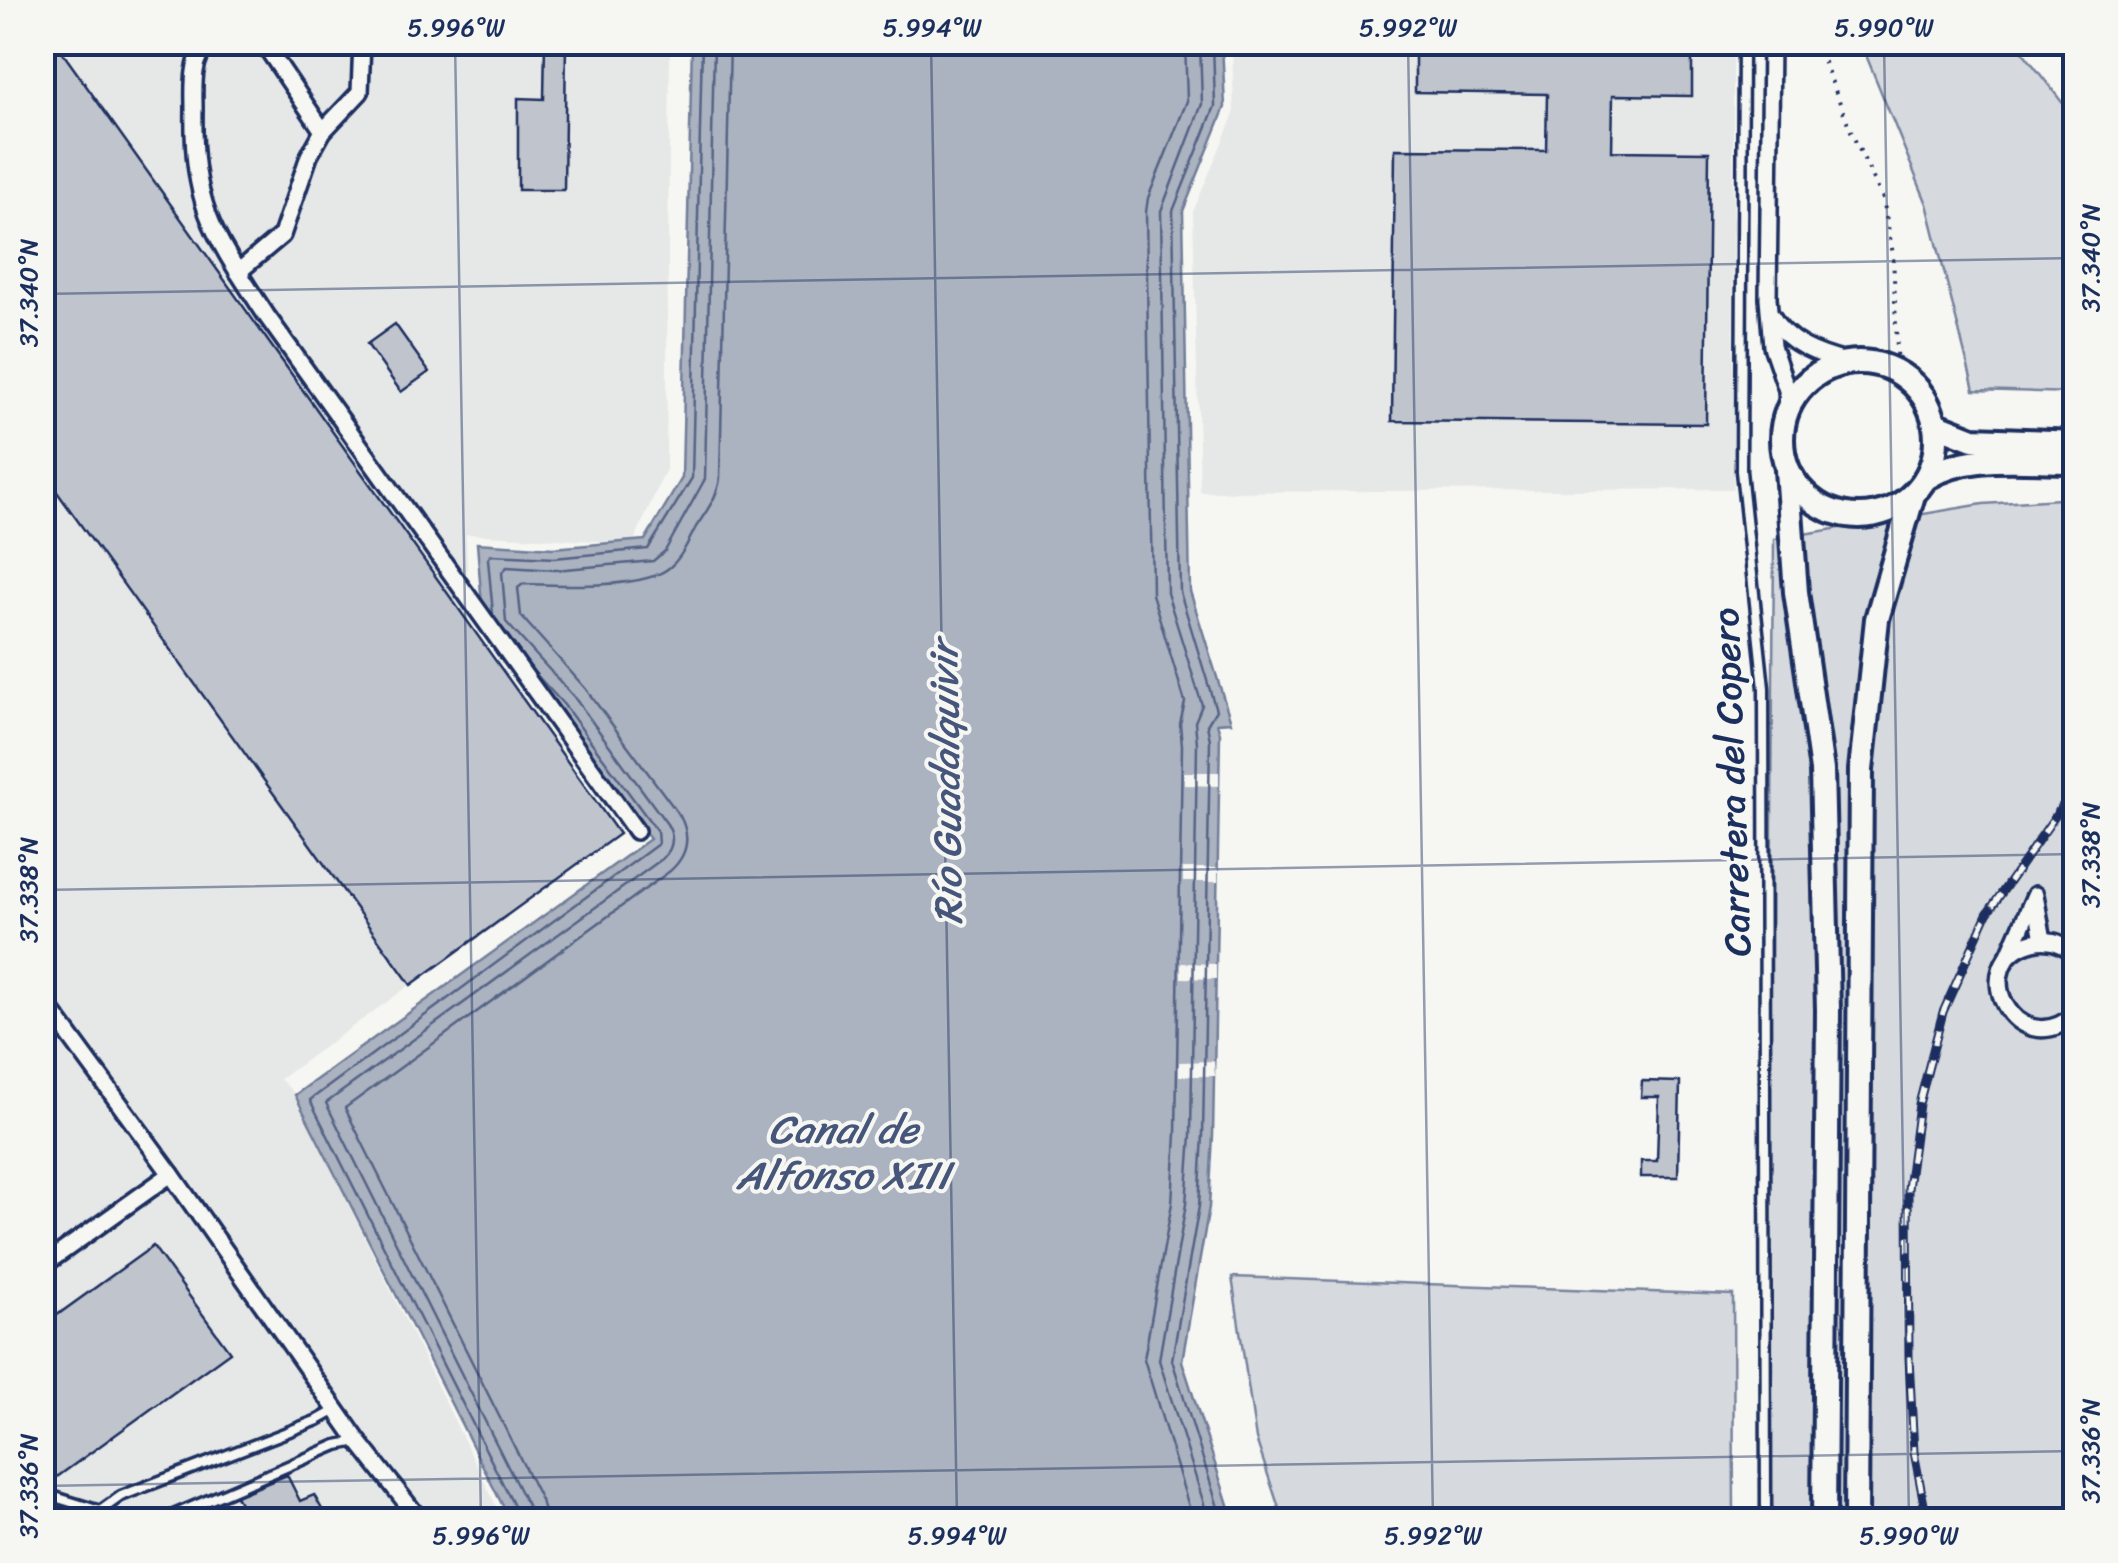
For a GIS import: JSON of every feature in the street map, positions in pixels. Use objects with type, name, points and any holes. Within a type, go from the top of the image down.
[{"type":"main road","points":[[2070,42],[2076,50]]},
{"type":"main road","points":[[1824,1520],[1828,1010],[1822,770],[1796,592],[1782,428],[1788,407],[1813,377],[1850,363],[1883,366],[1915,386],[1928,404],[1936,442],[1877,619],[1861,770],[1856,1520]]},
{"type":"main road","points":[[1935,424],[1972,440],[2076,443]]},
{"type":"main road","points":[[1787,470],[1800,491],[1820,506],[1844,515],[1868,516],[1892,509],[1919,487],[1960,463],[2076,461]]},
{"type":"street","points":[[244,42],[237,46],[208,43],[194,68],[193,142],[204,213],[266,315],[636,831]]},
{"type":"street","points":[[263,42],[323,131]]},
{"type":"street","points":[[238,272],[282,235],[309,156],[323,131],[360,92],[362,42]]},
{"type":"street","points":[[1771,42],[1769,312],[1772,346],[1787,390],[1788,407]]},
{"type":"street","points":[[1769,312],[1781,330],[1802,346],[1850,363]]},
{"type":"street","points":[[2043,940],[2035,895],[2000,971],[1998,986],[2003,1004],[2027,1026],[2042,1029],[2072,1022]]},
{"type":"street","points":[[2008,957],[2028,943],[2043,940],[2056,942],[2076,955]]},
{"type":"street","points":[[42,998],[358,1441],[420,1520]]},
{"type":"street","points":[[42,1266],[170,1174]]},
{"type":"lane","name":"Carretera del Copero","points":[[1743,42],[1742,470],[1764,688],[1766,1520]]},
{"type":"lane","points":[[100,1512],[120,1496],[336,1410]]},
{"type":"lane","points":[[162,1520],[337,1445],[358,1441]]},
{"type":"lane","points":[[42,1492],[100,1512],[106,1520]]},
{"type":"path","points":[[1816,42],[1882,198],[1893,254],[1898,373]]},
{"type":"shaded area","points":[[42,43],[670,43],[666,469],[633,543],[466,534],[469,625],[619,834],[280,1079],[294,1093],[503,1520],[43,1520]]},
{"type":"shaded area","points":[[1232,43],[1733,43],[1733,489],[1200,492],[1193,212],[1234,114]]},
{"type":"shaded area","points":[[1861,43],[2016,43],[2075,119],[2075,393],[1974,390],[1927,204]]},
{"type":"shaded area","points":[[2075,498],[2075,1520],[1767,1520],[1774,539],[1983,504]]},
{"type":"shaded area","points":[[1232,1277],[1733,1295],[1734,1520],[1283,1520],[1256,1439]]},
{"type":"water","name":"Canal de Alfonso XIII","points":[[692,43],[1222,43],[1225,107],[1183,211],[1190,591],[1231,722],[1217,723],[1220,733],[1209,1207],[1182,1361],[1233,1520],[510,1520],[295,1095],[650,839],[556,711],[484,631],[477,543],[553,548],[645,540],[682,478]]},
{"type":"pier","points":[[1184,772],[1219,772],[1219,786],[1184,785]]},
{"type":"pier","points":[[1183,868],[1218,868],[1218,882],[1183,882]]},
{"type":"pier","points":[[1181,963],[1216,964],[1216,979],[1181,978]]},
{"type":"pier","points":[[1214,1061],[1215,1076],[1179,1076],[1179,1062]]},
{"type":"building","points":[[42,42],[55,42],[619,834],[411,985],[42,471]]},
{"type":"building","points":[[545,42],[566,42],[564,190],[518,190],[518,98],[544,99]]},
{"type":"building","points":[[1415,42],[1692,42],[1692,96],[1613,95],[1612,151],[1709,152],[1706,424],[1392,421],[1395,149],[1546,150],[1547,94],[1415,92]]},
{"type":"building","points":[[395,324],[429,372],[401,392],[367,344]]},
{"type":"building","points":[[1642,1081],[1680,1082],[1678,1177],[1641,1177],[1641,1161],[1657,1161],[1659,1097],[1641,1097]]},
{"type":"building","points":[[153,1246],[230,1352],[57,1477],[42,1457],[42,1326]]},
{"type":"building","points":[[287,1475],[300,1501],[314,1495],[328,1520],[249,1520],[236,1496]]},
{"type":"railway","points":[[1927,1520],[1914,1452],[1909,1358],[1908,1189],[1919,1104],[1943,1012],[1987,914],[2063,805],[2076,793]]},
{"type":"water label","name":"Río Guadalquivir","points":[[946,783]]}]
